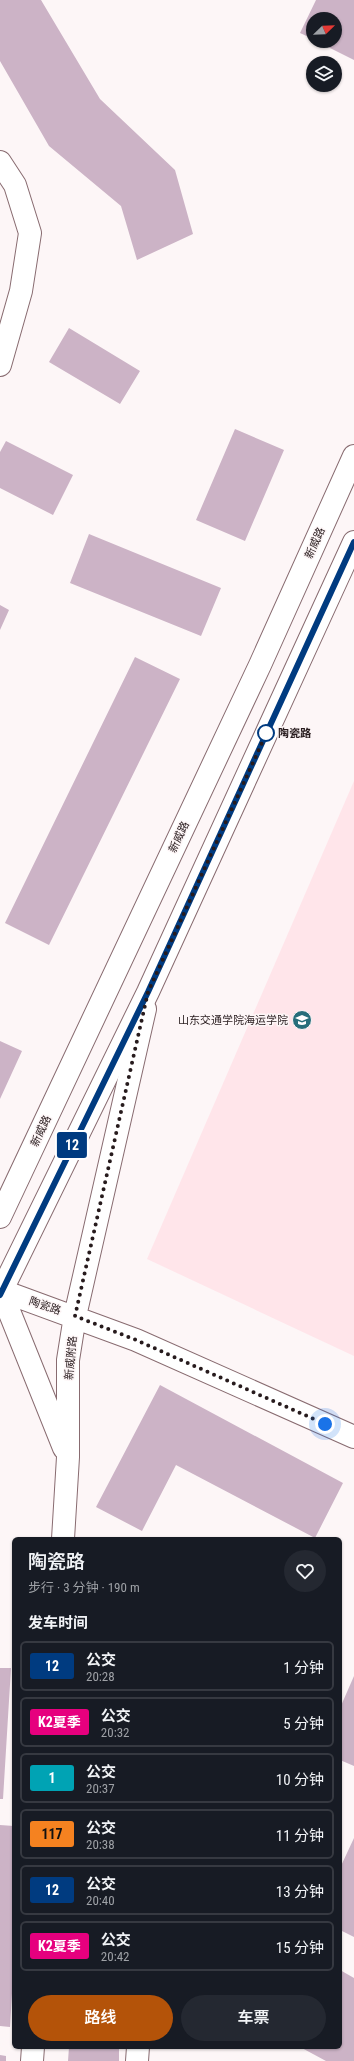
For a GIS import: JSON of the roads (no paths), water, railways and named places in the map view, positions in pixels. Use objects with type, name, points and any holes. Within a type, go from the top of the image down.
[{"type":"main road","points":[[0,162],[15,185],[30,233],[21,291],[0,365]]},
{"type":"main road","name":"新威路","points":[[0,1217],[260,666],[354,456]]},
{"type":"main road","points":[[68,1457],[0,1292],[148,992],[354,542]]},
{"type":"main road","name":"新威附路","points":[[63,1537],[68,1457],[68,1360],[75,1316],[148,992]]},
{"type":"main road","name":"陶瓷路","points":[[0,1292],[75,1316],[136,1340],[354,1437]]},
{"type":"main road","points":[[32,2061],[33,2049]]},
{"type":"main road","points":[[137,2061],[138,2049]]},
{"type":"place","name":"陶瓷路","points":[[266,733]]},
{"type":"place","name":"山东交通学院海运学院","points":[[302,1020]]}]
